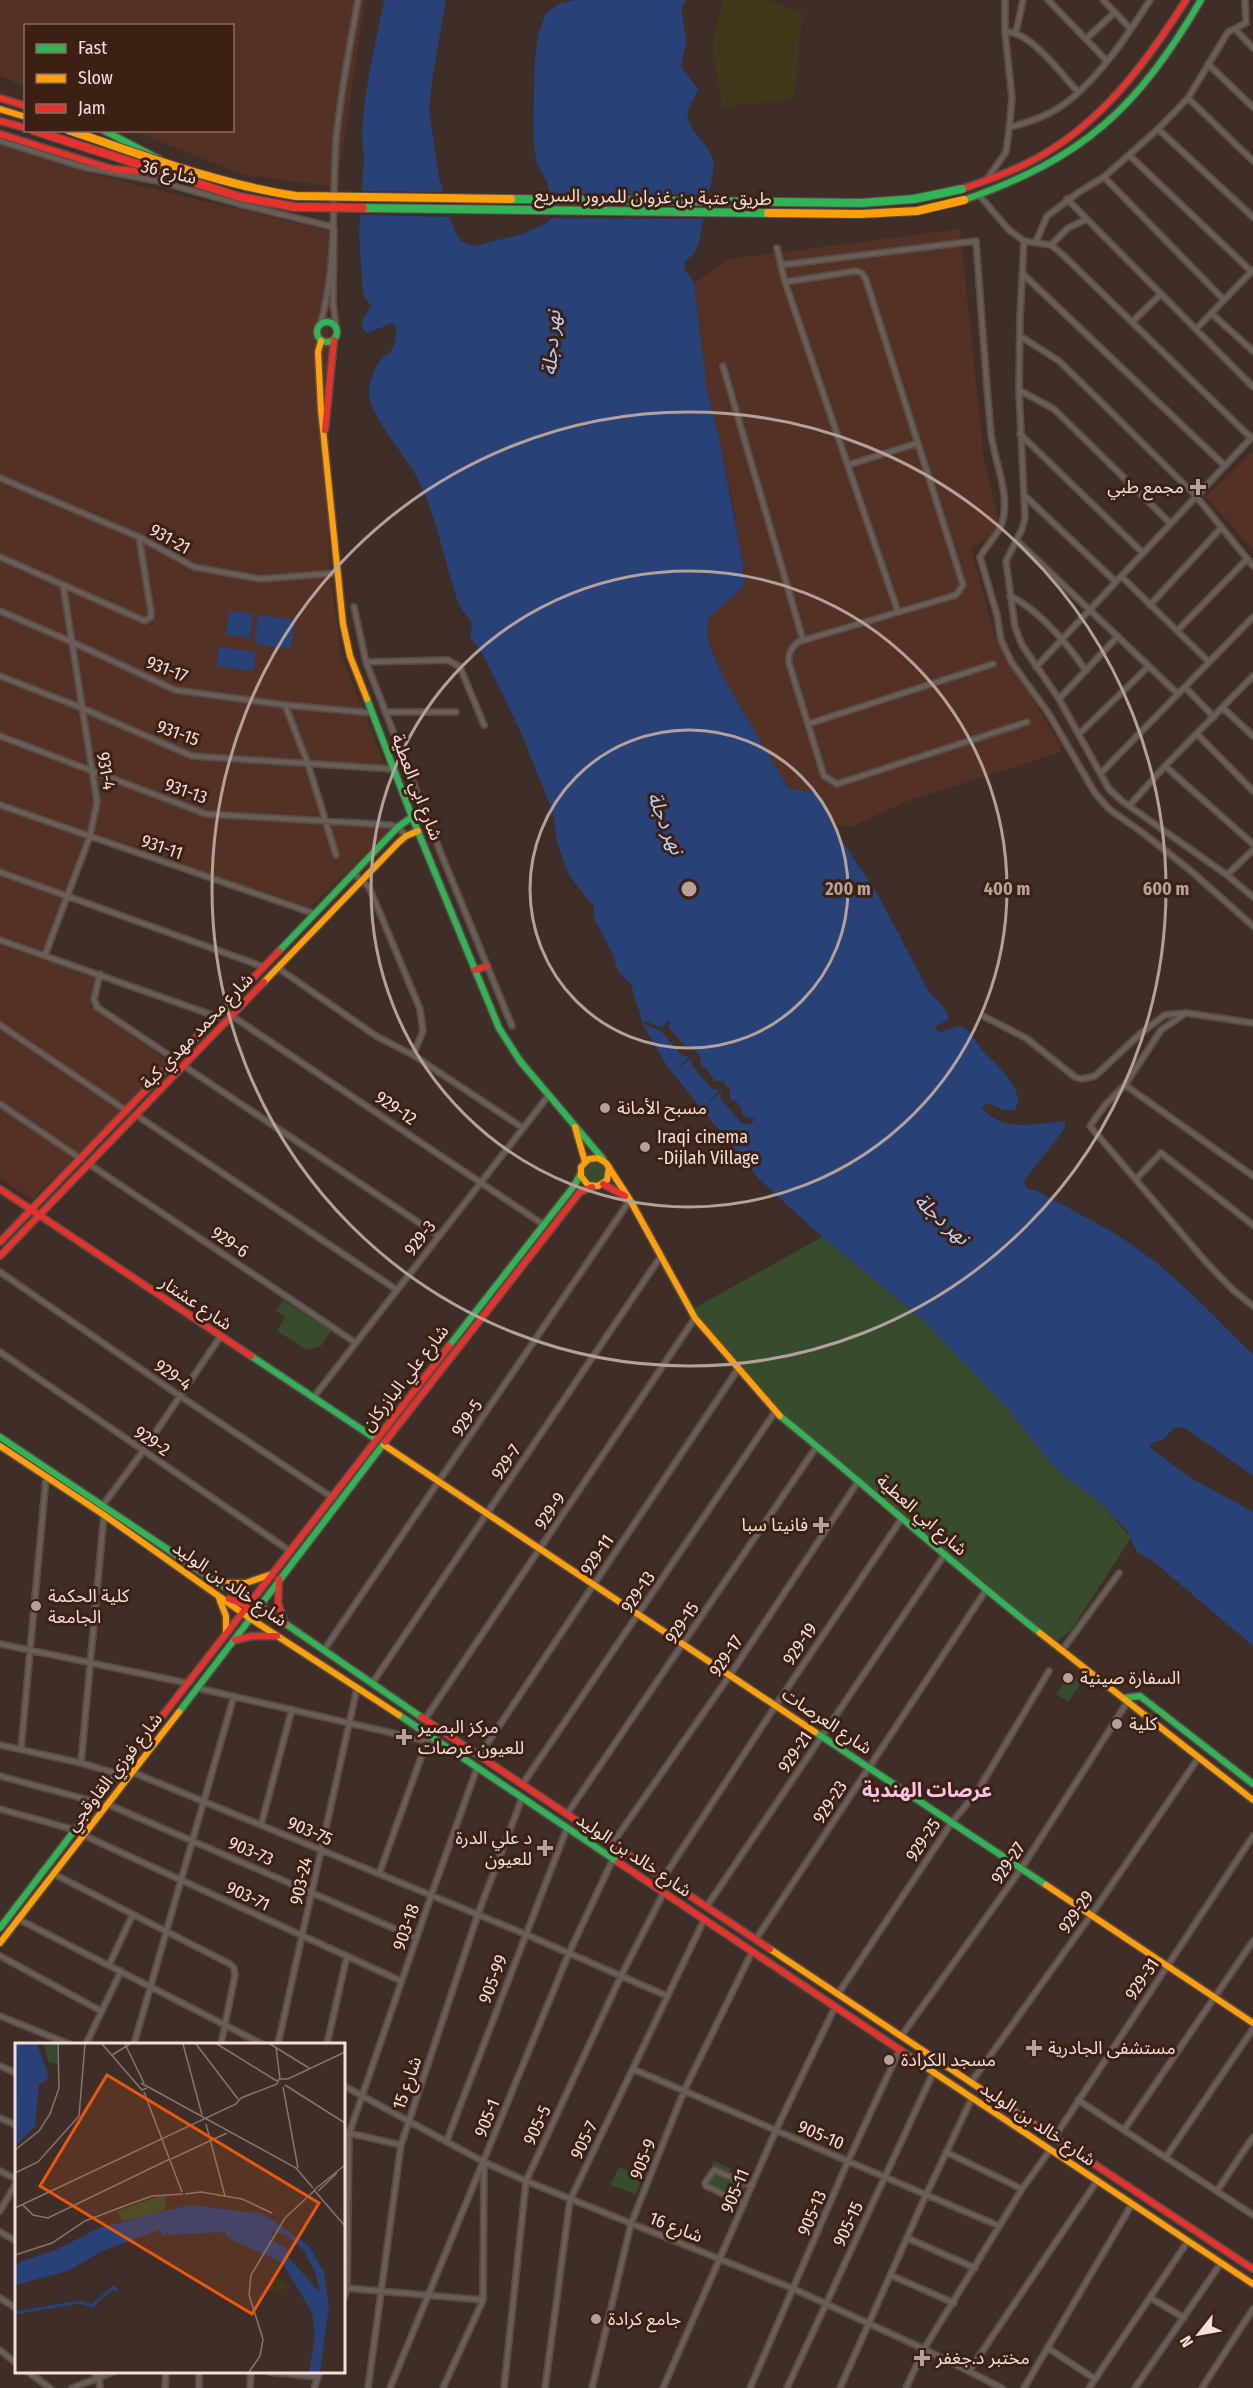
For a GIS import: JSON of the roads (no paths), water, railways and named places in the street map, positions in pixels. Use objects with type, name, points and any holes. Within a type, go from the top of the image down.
[{"type":"main road","name":"طريق عتبة بن غزوان للمرور السريع","points":[[74,132],[165,163],[257,190],[309,196],[861,203],[914,199],[985,182],[1055,147],[1106,109],[1141,70],[1186,0]]},
{"type":"main road","name":"طريق عتبة بن غزوان للمرور السريع","points":[[38,132],[254,201],[309,208],[852,214],[916,211],[964,200],[1004,187],[1075,150],[1110,122],[1141,91],[1201,0]]},
{"type":"main road","points":[[0,98],[24,105]]},
{"type":"main road","points":[[0,109],[24,116]]},
{"type":"main road","points":[[0,121],[24,128]]},
{"type":"main road","points":[[108,132],[165,163]]},
{"type":"main road","points":[[0,134],[112,169],[162,173]]},
{"type":"main road","points":[[320,325],[328,322],[336,327]]},
{"type":"main road","name":"شارع ابي العطية","points":[[320,325],[317,333],[321,341],[318,361],[324,434],[337,573],[350,656],[412,817],[499,1028],[520,1061],[607,1165],[630,1200],[696,1318],[775,1412],[859,1480],[986,1590],[1253,1800]]},
{"type":"main road","name":"شارع ابي العطية","points":[[324,434],[334,340],[338,334],[336,327]]},
{"type":"main road","points":[[321,341],[327,343],[334,340]]},
{"type":"main road","name":"شارع محمد مهدي كبة","points":[[0,1242],[398,827],[412,817]]},
{"type":"main road","name":"شارع محمد مهدي كبة","points":[[0,1256],[406,836],[418,831]]},
{"type":"main road","points":[[475,970],[487,966]]},
{"type":"main road","points":[[240,993],[246,1002]]},
{"type":"main road","name":"شارع ابي العطية","points":[[570,1119],[580,1141],[585,1162]]},
{"type":"main road","points":[[99,1141],[106,1147]]},
{"type":"main road","points":[[595,1158],[607,1165],[609,1177],[603,1184],[593,1186],[586,1183],[581,1173],[585,1162],[595,1158]]},
{"type":"main road","name":"شارع علي البازركان","points":[[251,1619],[290,1551],[544,1225],[574,1186],[581,1173]]},
{"type":"main road","name":"شارع ابي العطية","points":[[603,1184],[621,1192],[630,1200]]},
{"type":"main road","name":"شارع علي البازركان","points":[[246,1606],[275,1577],[384,1445],[580,1192],[593,1186]]},
{"type":"main road","name":"شارع عشتار","points":[[0,1189],[376,1439]]},
{"type":"main road","name":"شارع خالد بن الوليد","points":[[0,1437],[218,1583],[246,1606],[251,1619],[441,1742],[704,1920],[1253,2284]]},
{"type":"main road","name":"شارع العرصات","points":[[384,1445],[1253,2023]]},
{"type":"main road","name":"شارع خالد بن الوليد","points":[[0,1446],[214,1591],[258,1609],[373,1682],[522,1785],[1253,2269]]},
{"type":"main road","points":[[218,1583],[246,1583],[275,1577],[278,1603],[286,1626]]},
{"type":"main road","points":[[214,1591],[224,1607],[226,1633]]},
{"type":"main road","points":[[246,1606],[247,1610],[258,1609]]},
{"type":"main road","name":"شارع فوزي القاوقجي","points":[[0,1928],[246,1606]]},
{"type":"main road","name":"شارع فوزي القاوقجي","points":[[0,1943],[251,1619]]},
{"type":"main road","points":[[235,1640],[252,1636],[279,1637]]},
{"type":"main road","points":[[1126,1700],[1135,1695],[1140,1696],[1253,1784]]},
{"type":"street","points":[[333,227],[337,134],[358,0]]},
{"type":"street","points":[[985,182],[1006,152],[1010,127],[1012,98],[1005,32],[1005,0]]},
{"type":"street","points":[[1016,32],[1023,0]]},
{"type":"street","points":[[1048,0],[1107,61]]},
{"type":"street","points":[[1103,0],[1131,29]]},
{"type":"street","points":[[1010,127],[1048,114],[1078,92],[1107,61],[1150,0]]},
{"type":"street","points":[[1036,242],[1047,216],[1067,199],[1104,177],[1158,129],[1188,98],[1228,32],[1246,24],[1245,0]]},
{"type":"street","points":[[1087,38],[1115,12]]},
{"type":"street","points":[[1235,29],[1253,48]]},
{"type":"street","points":[[1005,32],[1016,32],[1042,53],[1078,92]]},
{"type":"street","points":[[1248,43],[1253,38]]},
{"type":"street","points":[[1208,64],[1253,107]]},
{"type":"street","points":[[1188,98],[1253,161]]},
{"type":"street","points":[[1158,129],[1253,217]]},
{"type":"street","name":"شارع 36","points":[[0,141],[83,167],[157,181],[243,206],[333,227]]},
{"type":"street","points":[[1129,155],[1252,270],[1196,329]]},
{"type":"street","points":[[1104,177],[1224,300]]},
{"type":"street","points":[[979,195],[1000,222],[1024,241],[1051,245],[1252,437],[1036,667]]},
{"type":"street","points":[[1067,199],[1253,387]]},
{"type":"street","points":[[1051,245],[1068,228],[1087,219]]},
{"type":"street","name":"شارع ابي العطية","points":[[320,325],[326,302],[333,227]]},
{"type":"street","name":"شارع ابي العطية","points":[[333,227],[335,236],[333,303],[336,327]]},
{"type":"street","points":[[781,265],[976,241],[992,436],[1001,476],[1004,511],[1002,525],[980,557],[997,615],[1001,640],[1012,663],[1049,714],[1082,772],[1109,809],[1190,870],[1253,926]]},
{"type":"street","points":[[1024,241],[1019,390],[1025,518],[1006,561],[1010,596],[1022,645],[1059,699],[1109,789],[1129,806],[1227,875],[1253,897]]},
{"type":"street","points":[[777,248],[785,282],[898,612]]},
{"type":"street","points":[[785,282],[856,271],[862,273],[867,280],[963,585],[956,595],[803,640],[792,647],[788,655],[824,776],[837,784],[1027,722]]},
{"type":"street","points":[[1024,275],[1224,465]]},
{"type":"street","points":[[1133,321],[1161,294]]},
{"type":"street","points":[[1211,313],[1253,351]]},
{"type":"street","points":[[1020,336],[1059,361],[1196,496],[1253,566]]},
{"type":"street","points":[[723,366],[803,640]]},
{"type":"street","points":[[1019,390],[1054,409],[1170,523]]},
{"type":"street","points":[[1020,434],[1143,553]]},
{"type":"street","points":[[848,465],[918,443]]},
{"type":"street","name":"931-21","points":[[0,478],[139,537],[194,567],[260,579],[337,573]]},
{"type":"street","points":[[1024,495],[1116,582]]},
{"type":"street","points":[[1150,605],[1221,528]]},
{"type":"street","points":[[0,557],[141,620],[148,620],[151,612],[139,537]]},
{"type":"street","points":[[1016,540],[1178,694]]},
{"type":"street","points":[[1177,631],[1246,559]]},
{"type":"street","points":[[1121,576],[1209,662]]},
{"type":"street","name":"931-4","points":[[45,955],[90,836],[98,802],[63,585]]},
{"type":"street","points":[[1010,596],[1024,604],[1062,639],[1086,671]]},
{"type":"street","points":[[354,607],[366,662],[512,1026]]},
{"type":"street","name":"931-17","points":[[0,611],[174,690],[285,705],[372,712]]},
{"type":"street","points":[[1101,773],[1253,617]]},
{"type":"street","points":[[1059,699],[1118,636]]},
{"type":"street","points":[[366,662],[448,660],[455,662],[460,667],[484,724]]},
{"type":"street","points":[[808,724],[993,664]]},
{"type":"street","points":[[1079,734],[1149,666]]},
{"type":"street","name":"931-15","points":[[0,676],[82,708],[192,756],[393,769]]},
{"type":"street","points":[[1129,806],[1252,678]]},
{"type":"street","points":[[1185,687],[1214,717]]},
{"type":"street","points":[[285,705],[308,764],[336,855]]},
{"type":"street","points":[[1223,708],[1253,736]]},
{"type":"street","points":[[385,712],[456,712]]},
{"type":"street","points":[[1197,734],[1253,791]]},
{"type":"street","name":"931-13","points":[[0,736],[93,773],[207,814],[398,827]]},
{"type":"street","points":[[1165,766],[1253,844]]},
{"type":"street","name":"931-11","points":[[0,805],[315,914]]},
{"type":"street","points":[[398,827],[406,836]]},
{"type":"street","points":[[1227,875],[1253,850]]},
{"type":"street","points":[[0,872],[264,967]]},
{"type":"street","points":[[354,874],[369,887],[420,1009],[423,1031],[413,1055]]},
{"type":"street","points":[[0,940],[218,1017]]},
{"type":"street","points":[[278,968],[376,1036],[413,1055],[523,1128]]},
{"type":"street","points":[[100,974],[94,999],[97,1007],[176,1060]]},
{"type":"street","points":[[1186,1013],[1161,1030],[1125,1085],[1105,1105],[1090,1126],[1206,1262],[1233,1290],[1253,1306]]},
{"type":"street","points":[[985,1017],[1026,1038],[1076,1077],[1082,1079],[1095,1076],[1141,1033],[1165,1015],[1186,1013],[1253,1023]]},
{"type":"street","name":"929-12","points":[[232,1016],[544,1225]]},
{"type":"street","points":[[0,1025],[127,1111]]},
{"type":"street","points":[[184,1066],[439,1236]]},
{"type":"street","points":[[1125,1085],[1253,1176]]},
{"type":"street","name":"929-3","points":[[313,1398],[549,1095]]},
{"type":"street","points":[[0,1104],[81,1159]]},
{"type":"street","points":[[136,1115],[397,1290]]},
{"type":"street","points":[[1136,1179],[1161,1153],[1253,1226]]},
{"type":"street","name":"929-6","points":[[89,1164],[356,1343]]},
{"type":"street","name":"929-5","points":[[324,1650],[630,1200]]},
{"type":"street","name":"929-7","points":[[373,1682],[661,1256]]},
{"type":"street","name":"929-4","points":[[0,1272],[333,1498]]},
{"type":"street","name":"929-9","points":[[425,1719],[696,1318]]},
{"type":"street","points":[[103,1505],[143,1451],[220,1337]]},
{"type":"street","name":"929-2","points":[[0,1352],[290,1551]]},
{"type":"street","name":"929-11","points":[[479,1756],[738,1369]]},
{"type":"street","name":"929-13","points":[[522,1785],[775,1412]]},
{"type":"street","name":"929-15","points":[[567,1814],[817,1446]]},
{"type":"street","points":[[21,1749],[46,1478]]},
{"type":"street","name":"929-17","points":[[612,1844],[730,1675],[859,1480]]},
{"type":"street","points":[[81,1763],[92,1664],[104,1515]]},
{"type":"street","name":"929-19","points":[[664,1878],[776,1705],[902,1518]]},
{"type":"street","name":"929-21","points":[[707,1906],[945,1554]]},
{"type":"street","points":[[1063,1650],[1119,1574]]},
{"type":"street","name":"929-23","points":[[756,1939],[986,1590]]},
{"type":"street","points":[[0,1644],[187,1683]]},
{"type":"street","name":"929-25","points":[[838,1994],[951,1822],[977,1792],[1049,1671]]},
{"type":"street","points":[[197,1688],[427,1741],[441,1742]]},
{"type":"street","name":"903-24","points":[[278,2043],[357,1688]]},
{"type":"street","points":[[134,2043],[234,1696]]},
{"type":"street","name":"929-27","points":[[902,2035],[1021,1869],[1126,1700]]},
{"type":"street","points":[[261,1825],[292,1709]]},
{"type":"street","points":[[379,1874],[427,1741]]},
{"type":"street","points":[[0,1745],[81,1763],[118,1774]]},
{"type":"street","name":"929-29","points":[[972,2081],[1091,1915],[1199,1757]]},
{"type":"street","name":"903-18","points":[[345,2288],[346,2133],[362,2095],[477,1768]]},
{"type":"street","name":"903-75","points":[[132,1772],[478,1914],[667,1996]]},
{"type":"street","points":[[0,1776],[96,1803]]},
{"type":"street","name":"شارع 15","points":[[368,2388],[401,2145],[478,1914],[522,1798]]},
{"type":"street","name":"903-73","points":[[107,1804],[416,1938]]},
{"type":"street","points":[[0,1809],[75,1830]]},
{"type":"street","name":"905-99","points":[[447,2140],[567,1828]]},
{"type":"street","name":"903-71","points":[[83,1835],[401,1981]]},
{"type":"street","name":"929-31","points":[[1054,2138],[1253,1836]]},
{"type":"street","name":"905-1","points":[[390,2388],[569,1953],[613,1859]]},
{"type":"street","points":[[54,1874],[166,1929],[234,1968],[221,2043]]},
{"type":"street","name":"905-5","points":[[504,2388],[526,2181],[621,1976],[663,1892]]},
{"type":"street","points":[[109,1965],[133,1914]]},
{"type":"street","points":[[18,1919],[260,2043]]},
{"type":"street","name":"905-7","points":[[545,2388],[570,2200],[704,1920]]},
{"type":"street","points":[[1124,2130],[1253,1941]]},
{"type":"street","name":"905-9","points":[[592,2388],[632,2224],[684,2091],[752,1952]]},
{"type":"street","points":[[0,1956],[101,2011]]},
{"type":"street","points":[[327,2043],[347,1956]]},
{"type":"street","points":[[86,2043],[121,1971]]},
{"type":"street","name":"905-11","points":[[663,2388],[776,2130],[836,2007]]},
{"type":"street","points":[[0,2016],[67,2043]]},
{"type":"street","points":[[1166,2157],[1253,2028]]},
{"type":"street","name":"905-13","points":[[750,2388],[848,2161],[900,2049]]},
{"type":"street","points":[[0,2066],[15,2073]]},
{"type":"street","name":"905-10","points":[[633,2068],[999,2226]]},
{"type":"street","name":"905-15","points":[[787,2388],[933,2071]]},
{"type":"street","name":"شارع 16","points":[[345,2086],[484,2162],[570,2200],[794,2289],[1002,2388]]},
{"type":"street","points":[[840,2388],[972,2098]]},
{"type":"street","points":[[1078,2100],[1253,2215]]},
{"type":"street","points":[[0,2118],[15,2125]]},
{"type":"street","points":[[346,2133],[401,2145]]},
{"type":"street","points":[[1217,2191],[1253,2137]]},
{"type":"street","points":[[906,2388],[924,2349],[1022,2189],[1050,2150]]},
{"type":"street","points":[[946,2152],[1022,2189]]},
{"type":"street","points":[[443,2388],[483,2300],[484,2162]]},
{"type":"street","points":[[744,2204],[706,2186],[705,2183],[714,2170],[752,2186]]},
{"type":"street","points":[[0,2171],[15,2180]]},
{"type":"street","points":[[969,2371],[1096,2181]]},
{"type":"street","points":[[0,2211],[15,2183]]},
{"type":"street","points":[[1024,2388],[1132,2204]]},
{"type":"street","points":[[0,2232],[15,2240]]},
{"type":"street","points":[[907,2238],[975,2268]]},
{"type":"street","points":[[1089,2388],[1188,2241]]},
{"type":"street","points":[[1135,2388],[1221,2263]]},
{"type":"street","points":[[890,2275],[954,2303]]},
{"type":"street","points":[[345,2288],[483,2300]]},
{"type":"street","points":[[0,2298],[15,2307]]},
{"type":"street","points":[[1151,2298],[1184,2318]]},
{"type":"street","points":[[1202,2388],[1253,2309]]},
{"type":"street","points":[[1048,2348],[1095,2379]]},
{"type":"street","points":[[0,2350],[15,2361]]},
{"type":"street","points":[[29,2373],[50,2388]]},
{"type":"street","points":[[94,2373],[99,2378],[100,2388]]},
{"type":"street","points":[[72,2388],[111,2373]]},
{"type":"street","points":[[165,2388],[166,2373]]},
{"type":"street","points":[[250,2388],[252,2373]]},
{"type":"street","points":[[294,2373],[319,2374],[314,2388]]},
{"type":"water","name":"نهر دجلة","points":[[384,0],[446,0],[429,110],[439,178],[455,233],[461,241],[474,246],[522,234],[547,223],[551,218],[548,184],[537,164],[533,132],[535,58],[538,35],[546,13],[561,3],[575,0],[686,0],[681,10],[687,41],[681,64],[698,89],[688,112],[688,119],[709,151],[714,167],[699,241],[694,253],[684,263],[685,270],[694,283],[707,390],[718,433],[743,564],[744,583],[742,588],[709,618],[708,633],[711,647],[722,675],[787,786],[795,790],[815,792],[823,799],[831,824],[878,895],[929,992],[947,1012],[948,1020],[936,1026],[935,1030],[940,1032],[958,1026],[966,1030],[1014,1086],[1018,1102],[1015,1110],[1003,1110],[988,1103],[982,1107],[983,1110],[1005,1123],[1030,1125],[1058,1121],[1065,1123],[1065,1128],[1024,1181],[1026,1188],[1039,1192],[1108,1229],[1134,1246],[1188,1290],[1253,1355],[1253,1476],[1185,1428],[1176,1427],[1162,1440],[1151,1443],[1150,1447],[1186,1475],[1253,1512],[1253,1646],[1153,1561],[1137,1552],[1127,1531],[1101,1503],[1063,1475],[1048,1460],[1007,1408],[922,1319],[822,1237],[759,1179],[667,1066],[643,1025],[631,984],[618,972],[613,955],[594,918],[594,907],[572,879],[565,865],[557,841],[553,813],[520,730],[481,651],[470,637],[472,625],[458,602],[434,520],[422,488],[414,472],[380,422],[370,401],[369,388],[373,374],[379,361],[393,347],[396,333],[396,327],[392,323],[368,333],[362,329],[363,319],[371,306],[363,294],[359,234],[364,157],[363,120],[368,78]]},
{"type":"water","points":[[229,611],[253,614],[250,638],[226,635]]},
{"type":"water","points":[[258,615],[295,620],[291,649],[254,644]]},
{"type":"water","points":[[219,647],[256,652],[253,671],[217,666]]},
{"type":"place","name":"مجمع طبي","points":[[1198,487]]},
{"type":"place","name":"مسبح الأمانة","points":[[605,1108]]},
{"type":"place","name":"Iraqi cinema -Dijlah Village","points":[[645,1147]]},
{"type":"place","name":"فانيتا سبا","points":[[821,1525]]},
{"type":"place","name":"كلية الحكمة الجامعة","points":[[36,1606]]},
{"type":"place","name":"السفارة صينية","points":[[1068,1678]]},
{"type":"place","name":"كلية","points":[[1117,1724]]},
{"type":"place","name":"مركز البصير للعيون عرصات","points":[[404,1737]]},
{"type":"place","name":"د علي الدرة للعيون","points":[[545,1848]]},
{"type":"place","name":"مستشفى الجادرية","points":[[1034,2048]]},
{"type":"place","name":"مسجد الكرادة","points":[[889,2060]]},
{"type":"place","name":"جامع كرادة","points":[[596,2319]]},
{"type":"place","name":"مختبر د.جغفر","points":[[922,2358]]},
{"type":"district","name":"عرصات الهندية","points":[[927,1790]]}]
